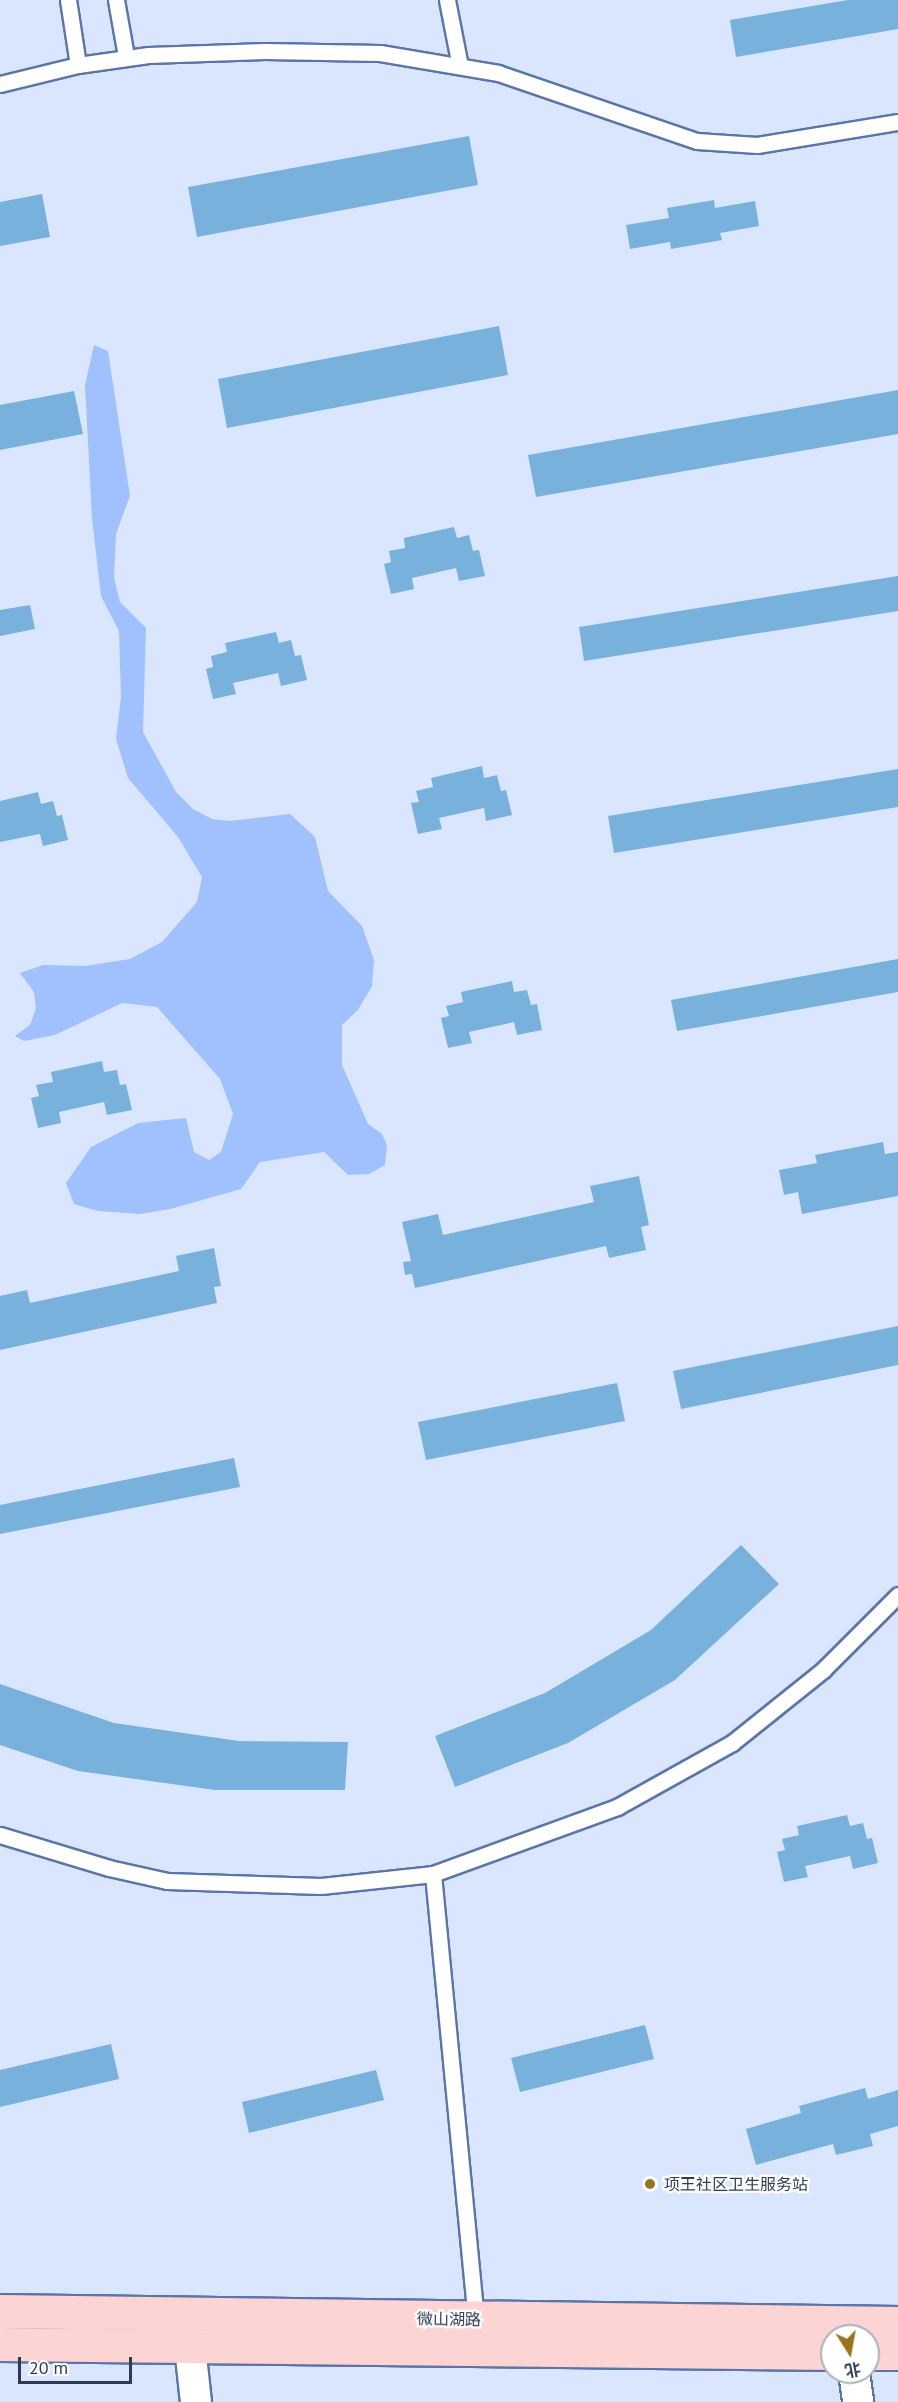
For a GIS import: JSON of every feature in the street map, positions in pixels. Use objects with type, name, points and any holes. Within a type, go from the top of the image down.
[{"type":"street","name":"微山湖路","points":[[0,2311],[898,2323]]},
{"type":"street","name":"微山湖路","points":[[0,2344],[190,2348],[820,2353]]},
{"type":"street","points":[[190,2348],[196,2402]]},
{"type":"street","points":[[880,2353],[898,2353]]},
{"type":"street","points":[[856,2384],[858,2402]]},
{"type":"lane","points":[[68,0],[78,65]]},
{"type":"lane","points":[[116,0],[126,56]]},
{"type":"lane","points":[[447,0],[460,66]]},
{"type":"lane","points":[[0,84],[126,56],[265,51],[380,53],[498,73],[697,141],[757,145],[898,122]]},
{"type":"lane","points":[[0,1834],[109,1868],[167,1881],[321,1886],[434,1874],[617,1807],[732,1743],[823,1671],[898,1595]]},
{"type":"lane","points":[[434,1874],[476,2319]]},
{"type":"water","points":[[94,345],[108,351],[130,496],[116,534],[114,578],[120,602],[146,628],[143,732],[176,792],[193,809],[212,819],[230,821],[290,814],[315,837],[328,891],[362,926],[374,960],[372,986],[358,1010],[342,1025],[342,1065],[368,1124],[382,1134],[387,1145],[385,1165],[369,1174],[348,1175],[324,1152],[260,1162],[241,1189],[170,1209],[140,1214],[98,1211],[74,1204],[66,1183],[91,1147],[138,1123],[186,1118],[194,1152],[209,1160],[221,1152],[233,1114],[220,1079],[157,1007],[122,1003],[55,1035],[24,1041],[15,1036],[30,1025],[36,1008],[34,992],[20,973],[43,965],[85,966],[130,959],[162,942],[197,902],[202,877],[178,837],[128,778],[116,739],[121,697],[119,631],[101,596],[92,518],[85,385]]},
{"type":"building","points":[[848,0],[898,0],[898,29],[736,57],[730,20]]},
{"type":"building","points":[[469,136],[478,185],[197,237],[188,187]]},
{"type":"building","points":[[42,194],[50,237],[0,246],[0,202]]},
{"type":"building","points":[[714,200],[715,208],[755,201],[759,226],[720,233],[722,240],[671,249],[670,242],[630,249],[626,225],[669,218],[667,208]]},
{"type":"building","points":[[499,326],[508,375],[227,428],[218,379]]},
{"type":"building","points":[[898,390],[898,434],[536,497],[528,455]]},
{"type":"building","points":[[74,391],[83,434],[0,450],[0,405]]},
{"type":"building","points":[[454,527],[457,538],[469,535],[473,551],[479,550],[485,576],[459,581],[456,568],[412,578],[414,589],[391,594],[384,564],[391,562],[389,551],[405,548],[404,538]]},
{"type":"building","points":[[898,576],[898,611],[584,661],[579,627]]},
{"type":"building","points":[[30,605],[35,629],[0,636],[0,610]]},
{"type":"building","points":[[276,632],[279,643],[291,640],[295,656],[301,655],[307,680],[281,686],[278,673],[233,683],[236,694],[213,699],[206,669],[213,667],[211,656],[227,652],[225,643]]},
{"type":"building","points":[[482,766],[484,778],[497,775],[501,791],[506,790],[512,815],[486,821],[484,808],[439,818],[442,829],[418,834],[411,803],[419,802],[416,791],[433,787],[431,778]]},
{"type":"building","points":[[898,769],[898,807],[614,853],[608,816]]},
{"type":"building","points":[[38,792],[41,804],[53,801],[57,816],[62,815],[68,840],[43,846],[40,834],[0,842],[0,801]]},
{"type":"building","points":[[898,959],[898,992],[677,1031],[671,1000]]},
{"type":"building","points":[[512,981],[514,992],[527,990],[531,1005],[537,1004],[542,1030],[517,1035],[514,1022],[469,1032],[472,1043],[448,1048],[441,1018],[449,1016],[446,1006],[463,1002],[461,992]]},
{"type":"building","points":[[102,1061],[104,1072],[117,1070],[120,1085],[126,1084],[132,1110],[107,1115],[104,1102],[59,1112],[61,1123],[38,1128],[31,1098],[39,1096],[36,1085],[53,1082],[51,1072]]},
{"type":"building","points":[[883,1142],[885,1154],[898,1152],[898,1196],[802,1214],[798,1192],[784,1195],[779,1170],[817,1163],[815,1155]]},
{"type":"building","points":[[639,1176],[649,1225],[641,1227],[646,1250],[609,1258],[606,1246],[415,1288],[412,1274],[405,1275],[403,1262],[411,1261],[402,1222],[438,1214],[443,1235],[594,1202],[590,1186]]},
{"type":"building","points":[[214,1248],[221,1286],[214,1287],[217,1303],[0,1350],[0,1296],[27,1290],[30,1303],[179,1271],[176,1256]]},
{"type":"building","points":[[898,1326],[898,1365],[681,1409],[673,1371]]},
{"type":"building","points":[[617,1383],[625,1421],[426,1460],[418,1422]]},
{"type":"building","points":[[234,1458],[240,1487],[0,1534],[0,1505]]},
{"type":"building","points":[[741,1545],[779,1584],[675,1680],[568,1743],[455,1787],[435,1736],[545,1693],[651,1630]]},
{"type":"building","points":[[0,1684],[114,1723],[239,1741],[348,1742],[345,1790],[215,1790],[78,1771],[0,1745]]},
{"type":"building","points":[[847,1815],[850,1826],[863,1823],[867,1839],[872,1838],[878,1863],[853,1869],[850,1856],[805,1866],[808,1877],[784,1882],[777,1852],[785,1850],[782,1839],[799,1835],[797,1826]]},
{"type":"building","points":[[645,2025],[654,2059],[520,2092],[511,2058]]},
{"type":"building","points":[[111,2044],[119,2079],[0,2107],[0,2070]]},
{"type":"building","points":[[376,2070],[384,2100],[249,2133],[242,2102]]},
{"type":"building","points":[[865,2088],[868,2099],[898,2090],[898,2126],[870,2134],[873,2146],[836,2155],[833,2144],[756,2165],[746,2129],[801,2113],[799,2106]]},
{"type":"place","name":"项王社区卫生服务站","points":[[650,2184]]}]
